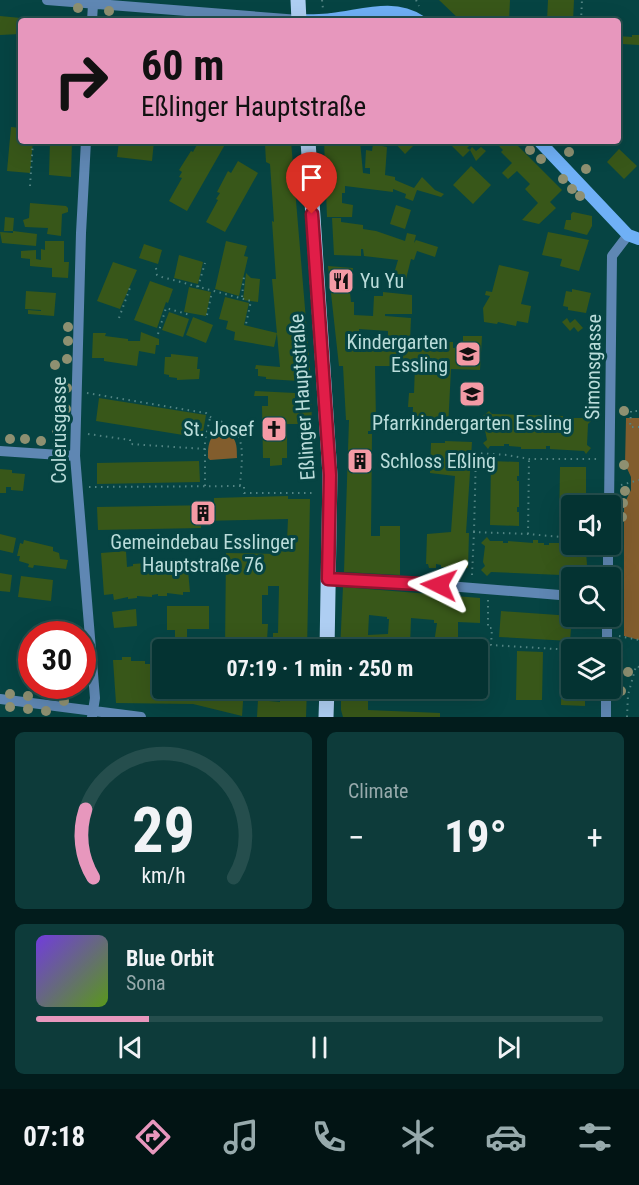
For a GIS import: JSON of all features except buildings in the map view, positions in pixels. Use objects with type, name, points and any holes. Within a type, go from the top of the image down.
[{"type":"main road","points":[[298,0],[299,18]]},
{"type":"main road","name":"Eßlinger Hauptstraße","points":[[308,144],[330,475],[327,639]]},
{"type":"main road","points":[[326,717],[327,699]]},
{"type":"street","points":[[47,0],[263,18]]},
{"type":"street","points":[[92,18],[93,4]]},
{"type":"street","points":[[339,18],[393,11],[414,18]]},
{"type":"street","name":"Colerusgasse","points":[[86,144],[75,456],[95,698],[93,714]]},
{"type":"street","points":[[542,144],[634,237]]},
{"type":"street","name":"Simonsgasse","points":[[609,495],[612,256],[634,237]]},
{"type":"street","points":[[0,451],[75,456]]},
{"type":"street","points":[[328,579],[561,595]]},
{"type":"street","points":[[607,627],[607,636]]},
{"type":"street","points":[[0,699],[93,714],[141,717]]},
{"type":"street","points":[[606,699],[606,717]]},
{"type":"path","points":[[322,0],[323,8]]},
{"type":"path","points":[[581,18],[582,0]]},
{"type":"path","points":[[30,186],[33,144]]},
{"type":"path","points":[[198,287],[205,263]]},
{"type":"path","points":[[156,268],[157,275],[251,301],[246,324]]},
{"type":"path","points":[[242,299],[244,276]]},
{"type":"path","points":[[119,318],[131,285]]},
{"type":"path","points":[[207,315],[213,291]]},
{"type":"path","points":[[158,334],[166,309],[190,315]]},
{"type":"path","points":[[84,392],[206,413],[210,418],[235,429],[241,441],[240,486]]},
{"type":"path","points":[[637,411],[631,411],[630,427],[639,428]]},
{"type":"path","points":[[205,486],[205,449],[210,418]]},
{"type":"path","points":[[82,433],[130,440],[130,444],[205,449]]},
{"type":"path","points":[[472,583],[476,453],[529,459],[609,459]]},
{"type":"path","points":[[528,534],[529,459]]},
{"type":"path","points":[[609,487],[630,484],[639,479]]},
{"type":"path","points":[[86,487],[244,486],[244,494],[312,493]]},
{"type":"path","points":[[474,532],[561,537]]},
{"type":"path","points":[[488,596],[488,628],[492,628],[491,645],[561,649]]},
{"type":"path","points":[[607,636],[639,640]]},
{"type":"path","points":[[627,717],[628,695],[636,666],[639,667]]},
{"type":"shaded area","points":[[626,418],[639,418],[639,640],[624,636],[624,504],[631,490],[631,477],[625,464]]},
{"type":"shaded area","points":[[225,431],[236,442],[237,458],[210,460],[208,453],[210,440],[216,434]]},
{"type":"place","name":"Yu Yu","points":[[341,281]]},
{"type":"place","name":"Kindergarten Essling","points":[[468,354]]},
{"type":"place","name":"Pfarrkindergarten Essling","points":[[472,394]]},
{"type":"place","name":"St. Josef","points":[[274,429]]},
{"type":"place","name":"Schloss Eßling","points":[[360,461]]},
{"type":"place","name":"Gemeindebau Esslinger Hauptstraße 76","points":[[203,513]]},
{"type":"route","points":[[312,214],[330,475],[328,579],[439,585]]}]
